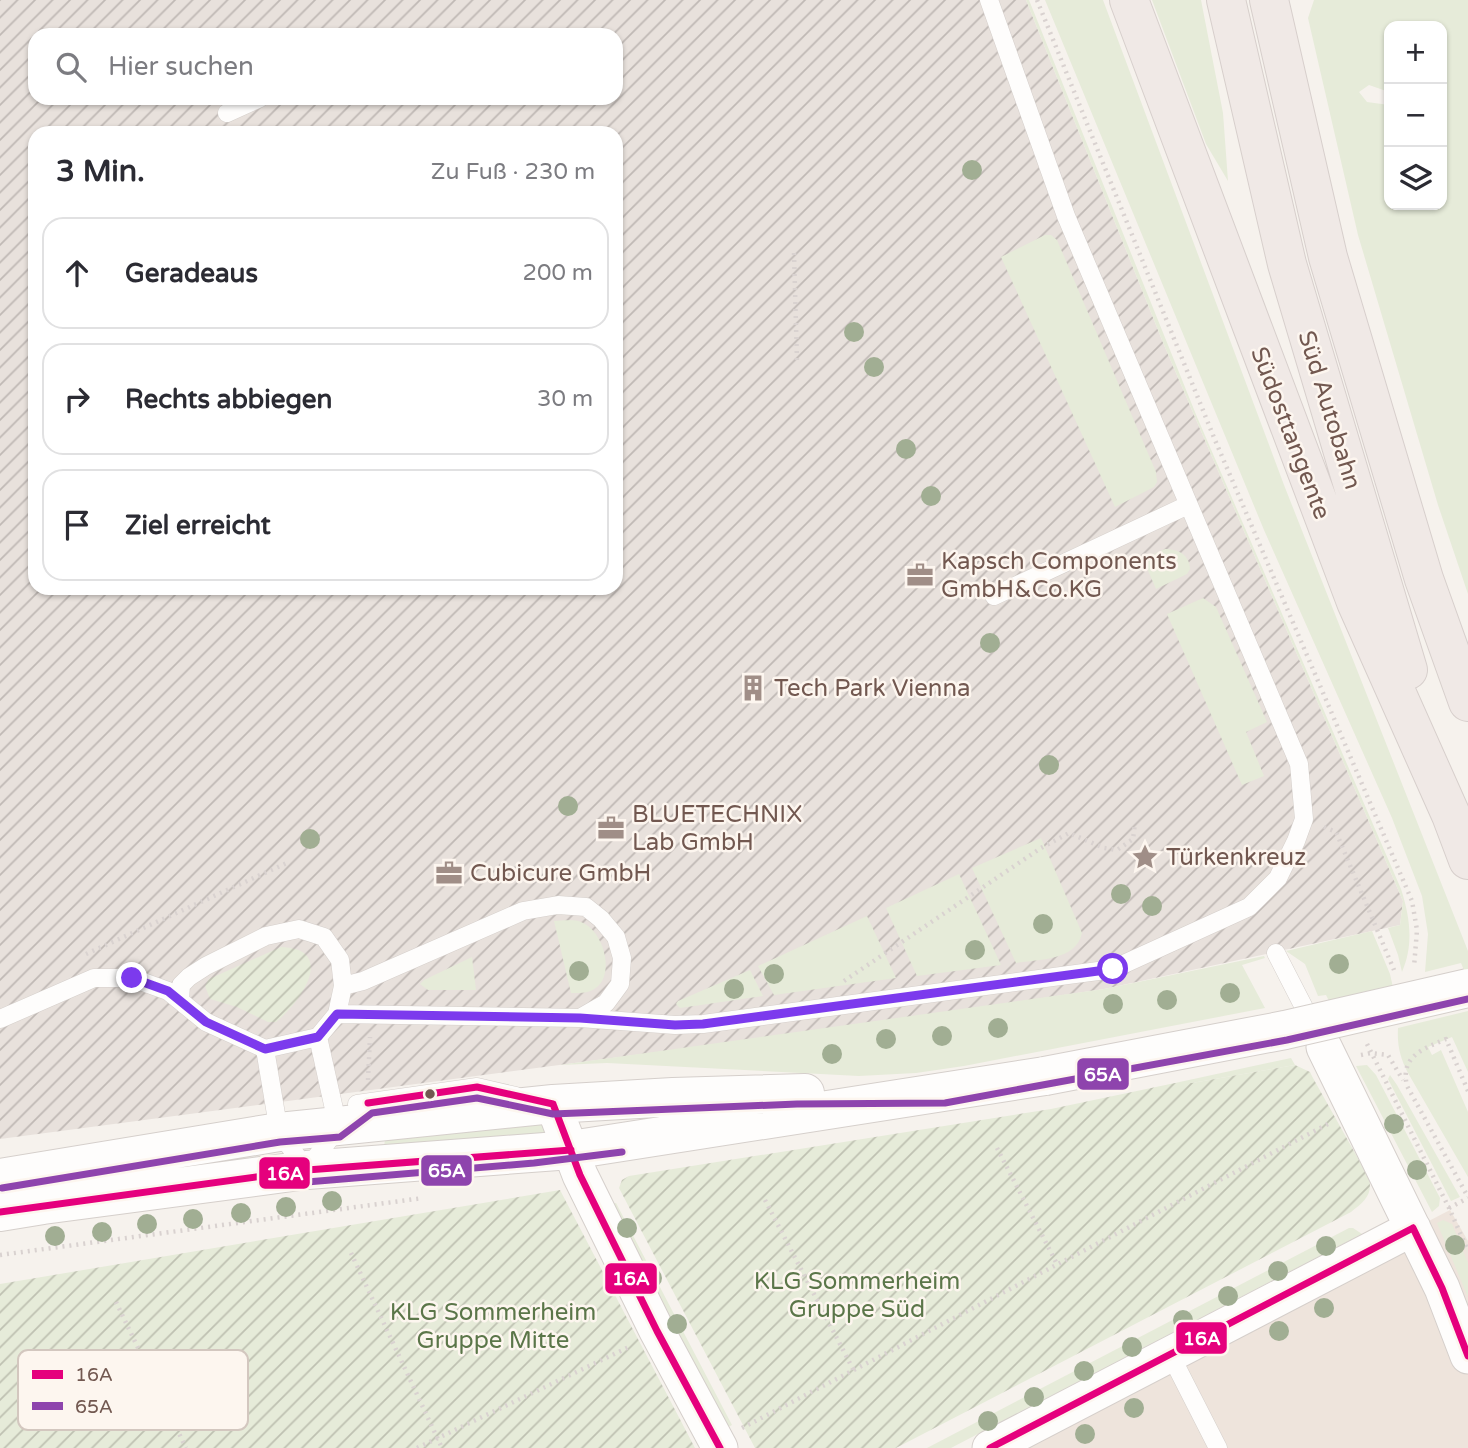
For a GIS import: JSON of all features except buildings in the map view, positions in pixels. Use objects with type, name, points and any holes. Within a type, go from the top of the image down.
[{"type":"highway","name":"Südosttangente","points":[[1129,0],[1356,602],[1451,815],[1468,860]]},
{"type":"highway","name":"Süd Autobahn","points":[[1226,0],[1287,264],[1451,815]]},
{"type":"highway","name":"Süd Autobahn","points":[[1269,0],[1328,257],[1424,579],[1468,702]]},
{"type":"street","points":[[0,1212],[307,1170],[571,1150],[1045,1076],[1285,1030],[1468,988]]},
{"type":"street","points":[[1328,1056],[1413,1228],[1468,1356]]},
{"type":"street","points":[[0,1178],[279,1132],[336,1118],[673,1097],[797,1093],[944,1093]]},
{"type":"street","points":[[571,1150],[615,1120],[673,1097]]},
{"type":"street","points":[[553,1104],[580,1175],[657,1331],[718,1445]]},
{"type":"street","points":[[990,1448],[1413,1228]]},
{"type":"lane","points":[[337,1014],[580,1018],[675,1025],[1113,969],[1249,907],[1278,878],[1304,819],[1299,764],[1066,216],[989,0]]},
{"type":"lane","points":[[227,113],[245,105]]},
{"type":"lane","points":[[993,596],[1188,505]]},
{"type":"lane","points":[[343,986],[363,981],[523,911],[558,905],[586,907],[617,937],[622,958],[620,984],[606,1003],[580,1018]]},
{"type":"lane","points":[[0,1019],[94,978],[132,978],[168,991],[206,1022],[265,1049],[318,1037],[337,1014],[343,986],[340,960],[324,937],[299,929],[266,936],[189,977],[181,985],[180,1000]]},
{"type":"lane","points":[[1276,953],[1328,1056]]},
{"type":"lane","points":[[318,1037],[336,1118]]},
{"type":"lane","points":[[265,1049],[279,1132],[307,1170],[336,1118],[368,1096],[477,1087],[553,1104]]},
{"type":"lane","points":[[1170,1354],[1218,1448]]},
{"type":"path","points":[[1037,0],[1215,440],[1412,901],[1417,948],[1411,976]]},
{"type":"path","points":[[794,253],[797,360]]},
{"type":"path","points":[[1304,819],[1336,832],[1399,981]]},
{"type":"path","points":[[800,1011],[1041,848],[1069,833],[1104,848],[1117,850],[1133,839],[1135,823]]},
{"type":"path","points":[[75,959],[289,862]]},
{"type":"path","points":[[1441,1027],[1468,1091]]},
{"type":"path","points":[[368,1096],[370,1030]]},
{"type":"path","points":[[1407,1086],[1404,1076],[1406,1067],[1414,1055],[1446,1039]]},
{"type":"path","points":[[1371,1053],[1468,1251]]},
{"type":"path","points":[[1328,1056],[1371,1053],[1388,1055],[1468,1198],[1449,1208]]},
{"type":"path","points":[[718,1445],[854,1371],[1355,1110]]},
{"type":"path","points":[[997,1148],[1058,1266]]},
{"type":"path","points":[[765,1200],[854,1371]]},
{"type":"path","points":[[351,1252],[442,1448]]},
{"type":"path","points":[[116,1302],[139,1350]]},
{"type":"path","points":[[417,1448],[657,1331]]},
{"type":"path","points":[[177,1430],[186,1448]]},
{"type":"shaded area","points":[[0,0],[1026,0],[1164,345],[1403,901],[1400,925],[1104,989],[854,1026],[0,1139]]},
{"type":"shaded area","points":[[1450,1210],[1468,1241],[1468,1448],[990,1448]]},
{"type":"green space","points":[[1026,0],[1029,0],[1197,417],[1401,889],[1409,930],[1408,951],[1402,972],[1388,928],[1400,925],[1403,901],[1164,345]]},
{"type":"green space","points":[[1045,0],[1103,0],[1284,485],[1468,951],[1468,980],[1461,963],[1425,972],[1428,934],[1422,896],[1392,818],[1264,530]]},
{"type":"green space","points":[[1152,0],[1201,0],[1223,113],[1228,181],[1206,144]]},
{"type":"green space","points":[[1314,0],[1468,0],[1468,594],[1438,505],[1358,235],[1308,18]]},
{"type":"green space","points":[[1045,235],[1051,235],[1057,240],[1156,472],[1157,482],[1154,487],[1115,507],[1001,257]]},
{"type":"green space","points":[[1165,549],[1182,554],[1188,560],[1190,569],[1187,574],[1156,589],[1143,559]]},
{"type":"green space","points":[[1203,598],[1216,607],[1267,722],[1246,732],[1264,776],[1242,785],[1167,614]]},
{"type":"green space","points":[[1041,838],[1082,933],[1078,942],[1065,954],[1016,963],[972,868]]},
{"type":"green space","points":[[959,874],[1001,965],[917,976],[886,908]]},
{"type":"green space","points":[[867,916],[896,978],[774,995],[758,966]]},
{"type":"green space","points":[[554,921],[581,922],[595,933],[606,962],[602,980],[594,989],[584,993],[571,993]]},
{"type":"green space","points":[[1372,931],[1390,974],[1394,992],[1341,1025],[1326,995],[1318,996],[1305,964],[1286,951]]},
{"type":"green space","points":[[281,947],[298,950],[308,957],[311,967],[309,978],[295,1003],[276,1022],[268,1022],[237,1007],[210,999],[205,986],[209,979]]},
{"type":"green space","points":[[1264,956],[1265,958],[1242,965],[1265,1008],[964,1066],[916,1073],[859,1076],[607,1063],[560,1065],[1104,989]]},
{"type":"green space","points":[[472,957],[476,990],[428,990],[420,984],[424,980]]},
{"type":"green space","points":[[750,970],[763,996],[680,1008],[676,1004],[678,1001]]},
{"type":"green space","points":[[1468,1011],[1468,1072],[1452,1037],[1428,1047],[1432,1055],[1441,1050],[1468,1112],[1468,1177],[1405,1067],[1398,1028]]},
{"type":"green space","points":[[1291,1058],[1295,1065],[1192,1083],[1175,1083]]},
{"type":"green space","name":"KLG Sommerheim Gruppe Süd","points":[[1295,1065],[1310,1072],[1369,1178],[1370,1189],[1360,1205],[896,1448],[755,1448],[619,1188],[622,1180],[629,1176],[1051,1109],[1175,1083],[1192,1083]]},
{"type":"green space","points":[[1367,1065],[1376,1075],[1440,1198],[1439,1206],[1432,1212],[1356,1066]]},
{"type":"green space","points":[[1390,1075],[1460,1197],[1451,1201],[1388,1079]]},
{"type":"green space","points":[[547,1118],[555,1133],[382,1159],[385,1140]]},
{"type":"green space","name":"KLG Sommerheim Gruppe Mitte","points":[[560,1190],[695,1448],[0,1448],[0,1284]]},
{"type":"green space","points":[[616,1203],[732,1425],[726,1428],[610,1204]]},
{"type":"green space","points":[[1443,1220],[1452,1224],[1468,1263],[1468,1297],[1437,1223]]},
{"type":"green space","points":[[1349,1228],[1362,1234],[951,1448],[927,1448]]},
{"type":"transit line","name":"65A","points":[[2,1188],[280,1142],[340,1137],[372,1113],[477,1098],[553,1114],[797,1104],[945,1103],[1287,1040],[1468,999]]},
{"type":"transit line","name":"16A","points":[[368,1103],[477,1087],[553,1104]]},
{"type":"transit line","name":"16A","points":[[553,1104],[580,1175],[657,1331],[720,1448]]},
{"type":"transit line","name":"16A","points":[[0,1212],[307,1170],[571,1150]]},
{"type":"transit line","name":"65A","points":[[271,1185],[534,1163],[622,1152]]},
{"type":"transit line","name":"16A","points":[[1413,1228],[1442,1288],[1468,1356]]},
{"type":"transit line","name":"16A","points":[[990,1448],[1413,1228]]},
{"type":"place","name":"Kapsch Components GmbH&Co.KG","points":[[920,575]]},
{"type":"place","name":"Tech Park Vienna","points":[[753,688]]},
{"type":"place","name":"BLUETECHNIX Lab GmbH","points":[[611,828]]},
{"type":"place","name":"Türkenkreuz","points":[[1145,857]]},
{"type":"place","name":"Cubicure GmbH","points":[[449,873]]},
{"type":"route","points":[[132,978],[168,991],[206,1022],[265,1049],[318,1037],[337,1014],[580,1018],[675,1025],[703,1024],[1113,969]]}]
